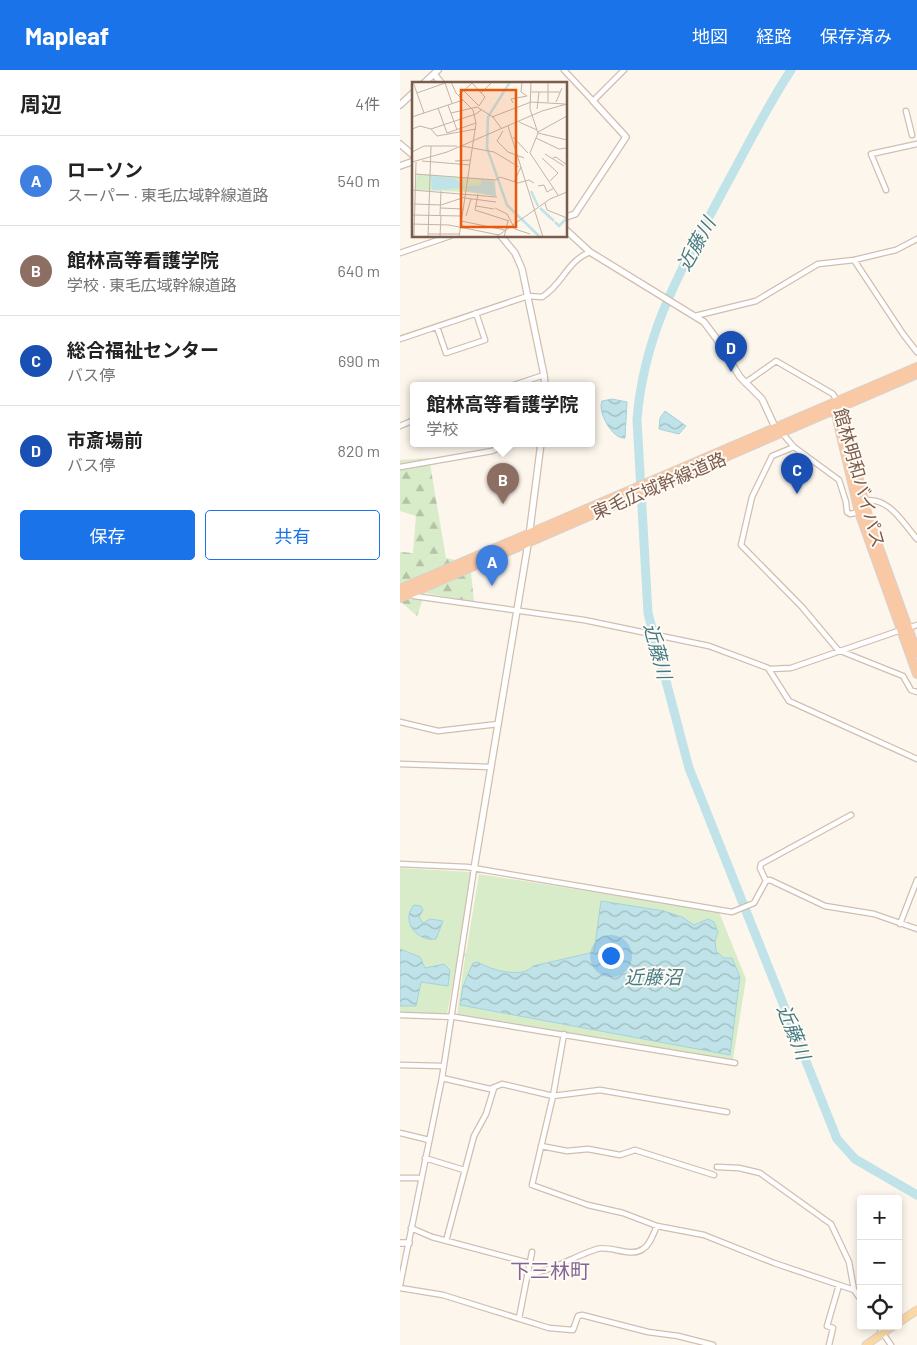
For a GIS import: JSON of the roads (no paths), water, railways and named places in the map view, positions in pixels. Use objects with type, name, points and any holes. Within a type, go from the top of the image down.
[{"type":"highway","name":"東毛広域幹線道路","points":[[648,486],[782,433],[917,367]]},
{"type":"highway","name":"東毛広域幹線道路","points":[[400,589],[632,493],[775,427],[838,406],[917,374]]},
{"type":"highway","name":"館林明和バイパス","points":[[838,406],[864,501],[891,583],[917,674]]},
{"type":"highway","name":"館林明和バイパス","points":[[838,406],[859,512],[905,629],[917,653]]},
{"type":"highway","name":"東毛広域幹線道路","points":[[400,598],[528,544],[632,493]]},
{"type":"main road","points":[[902,1320],[917,1310]]},
{"type":"main road","points":[[866,1345],[888,1330]]},
{"type":"street","points":[[564,70],[626,137],[575,214],[568,216]]},
{"type":"street","points":[[593,101],[624,70]]},
{"type":"street","points":[[425,82],[436,72]]},
{"type":"street","points":[[400,105],[412,94]]},
{"type":"street","points":[[906,111],[912,135]]},
{"type":"street","points":[[400,144],[412,154]]},
{"type":"street","points":[[886,190],[871,154],[917,144]]},
{"type":"street","points":[[400,166],[412,162]]},
{"type":"street","points":[[568,232],[590,252],[695,316],[710,329],[745,383],[762,399],[775,427]]},
{"type":"street","points":[[400,253],[444,238]]},
{"type":"street","points":[[503,238],[519,260],[528,296],[544,382]]},
{"type":"street","points":[[695,316],[756,301],[818,264],[854,260],[896,250],[917,239]]},
{"type":"street","points":[[400,340],[528,296],[537,298],[548,293],[576,258],[590,252]]},
{"type":"street","points":[[854,260],[917,352]]},
{"type":"street","points":[[437,327],[446,353],[485,340],[476,313]]},
{"type":"street","points":[[745,383],[776,361],[833,394],[838,406]]},
{"type":"street","points":[[523,382],[544,375]]},
{"type":"street","points":[[782,433],[794,447],[839,480],[848,514],[859,512]]},
{"type":"street","points":[[400,467],[498,450],[504,447]]},
{"type":"street","points":[[540,447],[528,544],[474,869],[442,1078],[400,1286],[443,1295],[549,1328],[571,1330],[575,1327],[578,1316],[582,1315],[648,1332],[678,1336],[712,1345]]},
{"type":"street","points":[[794,447],[772,456],[752,497],[742,545],[806,612],[838,650],[903,676],[911,690],[917,692]]},
{"type":"street","points":[[864,501],[877,500],[886,504],[917,539]]},
{"type":"street","points":[[411,593],[414,596],[517,610],[661,634],[709,646],[770,669],[791,668],[838,650],[917,625]]},
{"type":"street","points":[[770,669],[789,701],[917,759]]},
{"type":"street","points":[[400,722],[438,731],[498,724]]},
{"type":"street","points":[[400,764],[491,767]]},
{"type":"street","points":[[766,881],[760,868],[761,864],[852,815]]},
{"type":"street","points":[[400,864],[474,869],[734,911],[750,905],[766,881]]},
{"type":"street","points":[[766,881],[770,880],[785,886],[825,906],[867,912],[917,930]]},
{"type":"street","points":[[900,924],[917,880]]},
{"type":"street","points":[[400,1015],[451,1016],[735,1063]]},
{"type":"street","points":[[564,1034],[554,1096],[532,1185],[588,1205],[623,1213],[657,1226],[704,1234],[774,1263],[854,1290]]},
{"type":"street","points":[[400,1065],[443,1066]]},
{"type":"street","points":[[442,1078],[490,1089],[502,1084],[554,1096],[600,1090],[727,1112]]},
{"type":"street","points":[[446,1241],[474,1136],[486,1114],[494,1088]]},
{"type":"street","points":[[400,1133],[429,1140]]},
{"type":"street","points":[[541,1146],[567,1151],[588,1149],[620,1155],[635,1150],[714,1175]]},
{"type":"street","points":[[426,1158],[464,1170]]},
{"type":"street","points":[[718,1167],[745,1169],[760,1174],[831,1224],[849,1262],[854,1290],[857,1294]]},
{"type":"street","points":[[400,1178],[422,1178]]},
{"type":"street","points":[[527,1274],[598,1249],[612,1248],[634,1252],[640,1251],[648,1244],[657,1226]]},
{"type":"street","points":[[411,1228],[446,1241],[529,1263]]},
{"type":"street","points":[[400,1242],[408,1243]]},
{"type":"street","points":[[519,1318],[532,1252]]},
{"type":"street","points":[[829,1345],[833,1328],[826,1326],[839,1285]]},
{"type":"street","points":[[881,1330],[891,1345]]},
{"type":"water","points":[[612,399],[627,402],[625,438],[616,435],[611,430],[602,412],[602,401]]},
{"type":"water","points":[[665,411],[686,426],[679,434],[659,429],[660,418]]},
{"type":"water","name":"近藤沼","points":[[601,901],[664,911],[682,917],[694,925],[708,919],[714,922],[718,932],[715,941],[716,951],[724,958],[732,958],[740,977],[730,1055],[460,1005],[463,986],[473,963],[478,962],[490,968],[514,973],[528,970],[533,966],[594,952]]},
{"type":"water","points":[[414,905],[421,906],[423,910],[419,917],[423,923],[430,919],[443,921],[436,939],[423,937],[413,929],[409,917]]},
{"type":"water","points":[[400,949],[420,957],[425,968],[444,964],[450,970],[448,986],[421,982],[416,1006],[400,1006]]},
{"type":"waterway","name":"近藤川","points":[[791,70],[756,129],[680,273],[657,328],[648,357],[641,387],[637,420],[648,613],[689,768],[837,1139],[855,1159],[917,1195]]},
{"type":"place","name":"市斎場前","points":[[731,372]]},
{"type":"place","name":"総合福祉センター","points":[[797,494]]},
{"type":"place","name":"館林高等看護学院","points":[[503,504]]},
{"type":"place","name":"ローソン","points":[[492,586]]},
{"type":"district","name":"下三林町","points":[[550,1271]]}]
